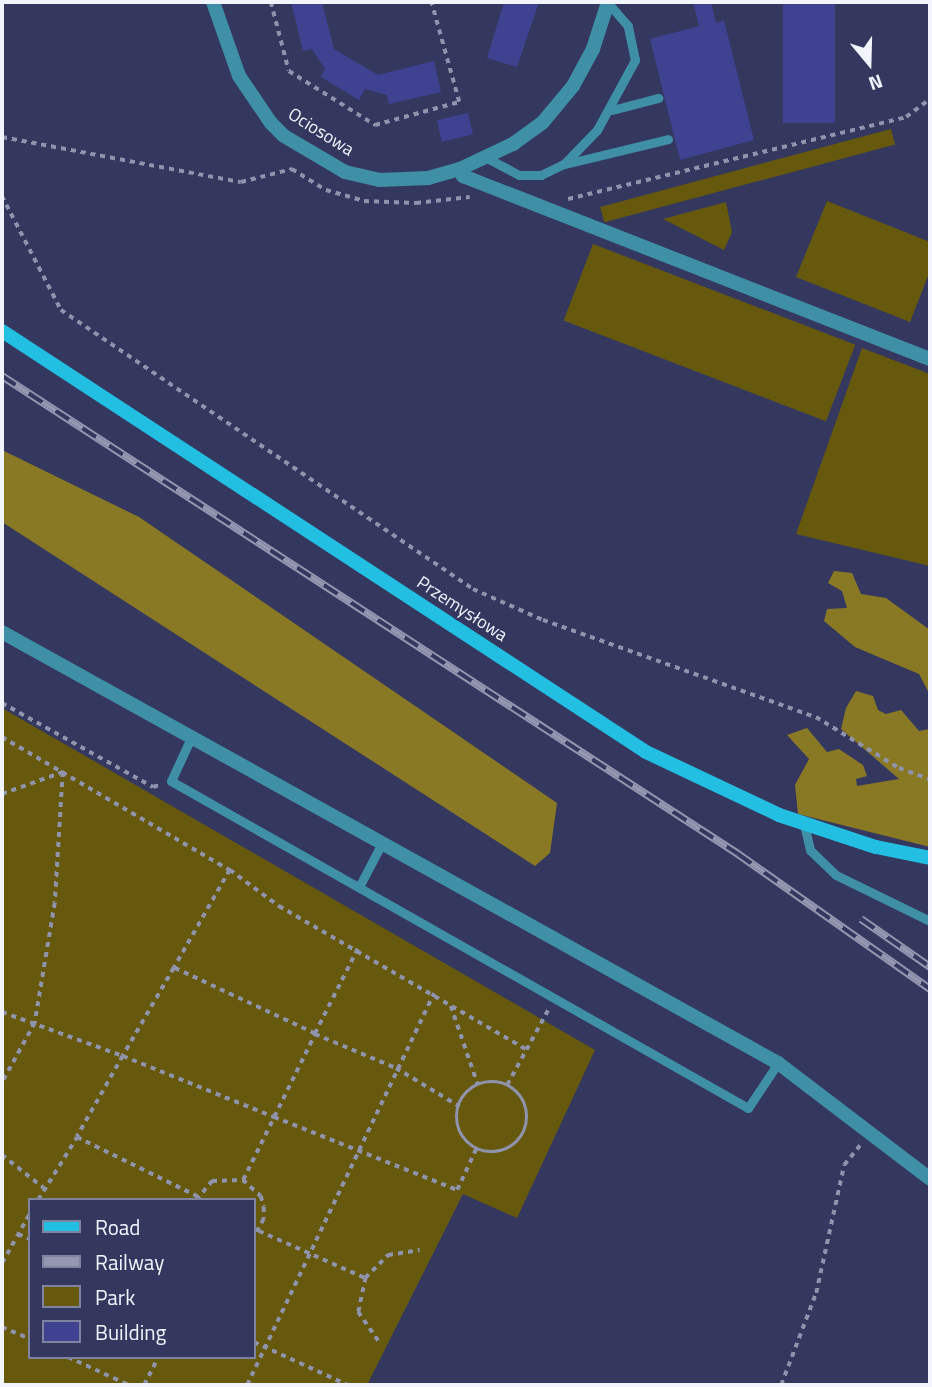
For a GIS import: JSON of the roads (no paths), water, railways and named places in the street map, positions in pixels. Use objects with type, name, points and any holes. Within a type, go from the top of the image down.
[{"type":"street","name":"Ociosowa","points":[[213,2],[239,76],[284,136],[345,172],[380,180],[428,178],[460,169],[486,158],[543,122],[573,86],[593,49],[608,2]]},
{"type":"street","points":[[460,169],[463,176],[930,359]]},
{"type":"street","name":"Przemysłowa","points":[[2,331],[646,752],[713,788],[804,824],[930,858]]},
{"type":"street","points":[[2,632],[190,740],[778,1063],[930,1179]]},
{"type":"lane","points":[[564,164],[611,110],[635,60],[628,26],[608,2]]},
{"type":"lane","points":[[611,110],[658,98]]},
{"type":"lane","points":[[486,158],[519,175],[541,175],[564,164],[668,139]]},
{"type":"lane","points":[[190,740],[171,780],[360,885],[748,1108],[778,1063]]},
{"type":"lane","points":[[804,824],[810,850],[836,875],[930,922]]},
{"type":"lane","points":[[360,885],[381,845]]},
{"type":"railway","points":[[2,376],[738,854],[930,989]]},
{"type":"railway","points":[[861,919],[930,967]]}]
